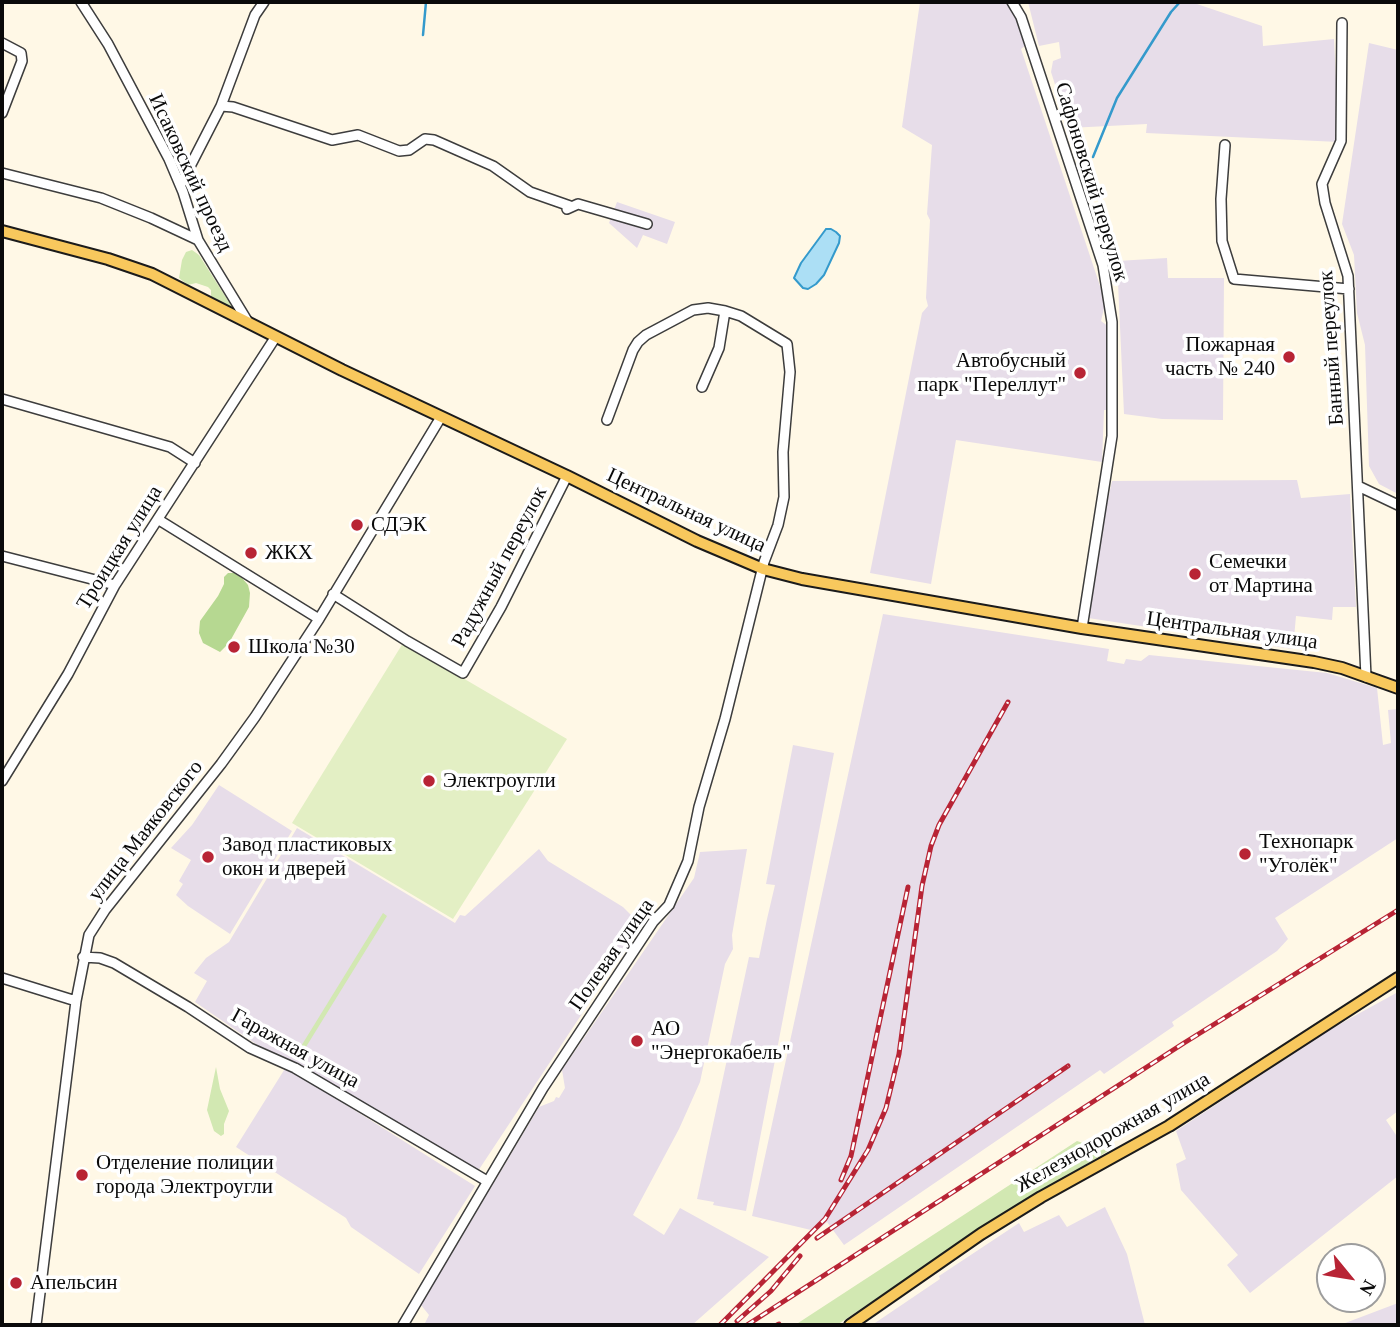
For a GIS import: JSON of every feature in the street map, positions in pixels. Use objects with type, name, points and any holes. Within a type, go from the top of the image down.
[{"type":"main road","name":"Центральная улица","points":[[2,231],[126,264],[165,281],[275,338],[567,476],[697,541],[763,569],[802,579],[1082,628],[1314,662],[1342,668],[1398,688]]},
{"type":"main road","name":"Железнодорожная улица","points":[[849,1325],[981,1234],[1041,1197],[1172,1124],[1398,978]]},
{"type":"street","name":"Исаковский проезд","points":[[81,2],[108,44],[181,184],[198,240],[248,322]]},
{"type":"street","points":[[181,184],[221,106],[255,15],[264,2]]},
{"type":"street","name":"Сафоновский переулок","points":[[1012,2],[1021,17],[1103,265],[1112,322],[1112,436],[1082,628]]},
{"type":"street","name":"Банный переулок","points":[[1342,23],[1341,141],[1322,184],[1325,203],[1348,276],[1366,677]]},
{"type":"street","points":[[2,43],[21,53],[22,61],[2,113]]},
{"type":"street","points":[[221,106],[233,107],[332,139],[358,135],[399,151],[409,150],[425,139],[434,140],[493,166],[530,192],[570,206],[567,209],[578,204],[647,224]]},
{"type":"street","points":[[1225,145],[1221,199],[1222,241],[1234,279],[1349,289]]},
{"type":"street","points":[[2,173],[111,201],[198,240]]},
{"type":"street","points":[[607,420],[638,342],[693,310],[708,308],[725,311],[719,348],[702,387]]},
{"type":"street","name":"Полевая улица","points":[[403,1325],[543,1088],[653,922],[669,905],[688,861],[699,807],[784,497],[783,452],[790,359],[787,344],[741,316],[725,311]]},
{"type":"street","name":"Троицкая улица","points":[[2,780],[68,674],[115,585],[275,338]]},
{"type":"street","points":[[2,399],[170,447],[195,463]]},
{"type":"street","name":"улица Маяковского","points":[[36,1325],[76,1001],[89,935],[242,736],[319,619],[441,417]]},
{"type":"street","name":"Радужный переулок","points":[[333,594],[463,673],[501,607],[567,476]]},
{"type":"street","points":[[1358,486],[1398,505]]},
{"type":"street","points":[[159,520],[319,619]]},
{"type":"street","points":[[2,556],[115,585]]},
{"type":"street","name":"Гаражная улица","points":[[83,957],[100,958],[114,963],[250,1048],[295,1068],[487,1181]]},
{"type":"street","points":[[2,978],[76,1001]]},
{"type":"shaded area","points":[[920,2],[1007,2],[1015,12],[1026,45],[1021,49],[1103,295],[1105,304],[1101,321],[1109,327],[1109,410],[1104,410],[1102,462],[956,440],[931,584],[870,573],[922,313],[928,306],[926,298],[930,220],[927,214],[932,145],[902,127]]},
{"type":"shaded area","points":[[1028,2],[1191,2],[1262,26],[1263,46],[1334,39],[1339,142],[1146,133],[1147,124],[1069,128],[1051,72],[1053,61],[1061,58],[1059,42],[1039,46]]},
{"type":"shaded area","points":[[1369,43],[1398,50],[1398,494],[1379,484],[1369,466],[1365,345],[1357,313],[1354,255],[1342,224]]},
{"type":"shaded area","points":[[617,202],[675,222],[667,244],[643,235],[637,248],[609,223]]},
{"type":"shaded area","points":[[1167,258],[1168,278],[1224,278],[1223,420],[1162,419],[1124,414],[1117,261]]},
{"type":"shaded area","points":[[1297,480],[1301,498],[1350,494],[1356,607],[1333,607],[1332,620],[1296,616],[1293,649],[1088,618],[1112,481]]},
{"type":"shaded area","points":[[883,614],[1109,649],[1107,661],[1124,664],[1126,659],[1141,661],[1149,655],[1327,673],[1377,688],[1383,745],[1391,743],[1388,710],[1398,709],[1398,838],[1275,918],[1288,939],[1277,951],[1172,1022],[1174,1026],[1104,1074],[1100,1070],[844,1245],[827,1222],[819,1229],[811,1230],[752,1216]]},
{"type":"shaded area","points":[[793,745],[834,753],[746,1211],[697,1199],[749,957],[759,958],[775,885],[766,884]]},
{"type":"shaded area","points":[[219,785],[292,831],[230,934],[176,895],[183,884],[179,881],[191,860],[171,848],[192,825]]},
{"type":"shaded area","points":[[297,828],[455,923],[460,915],[465,916],[539,849],[548,861],[623,907],[642,926],[478,1171],[301,1065],[269,1053],[195,1002],[207,981],[194,973],[206,958],[229,942]]},
{"type":"shaded area","points":[[747,849],[732,935],[733,949],[725,964],[700,1082],[679,1129],[633,1215],[664,1235],[680,1208],[769,1257],[692,1325],[424,1325],[429,1315],[421,1305],[539,1107],[554,1101],[556,1097],[559,1098],[565,1088],[562,1070],[694,878],[700,852]]},
{"type":"shaded area","points":[[1398,992],[1398,1111],[1386,1120],[1398,1138],[1398,1176],[1250,1293],[1227,1265],[1238,1255],[1181,1190],[1176,1164],[1186,1159],[1176,1131],[1329,1030]]},
{"type":"shaded area","points":[[286,1067],[475,1186],[419,1274],[351,1227],[346,1218],[236,1147]]},
{"type":"shaded area","points":[[1105,1207],[1127,1254],[1145,1325],[872,1325],[1019,1223],[1024,1232],[1059,1215],[1067,1227]]},
{"type":"shaded area","points":[[1398,1303],[1398,1325],[1340,1325],[1372,1313],[1386,1313],[1386,1308]]},
{"type":"green space","points":[[192,250],[199,255],[231,309],[211,299],[211,290],[208,287],[196,283],[188,285],[179,278],[182,260],[186,252]]},
{"type":"green space","points":[[228,573],[234,573],[248,585],[249,607],[229,643],[220,652],[203,643],[199,633],[200,621],[218,596]]},
{"type":"green space","name":"Электроугли","points":[[403,643],[567,739],[453,919],[292,823]]},
{"type":"green space","points":[[383,913],[387,916],[301,1055],[295,1056]]},
{"type":"green space","points":[[216,1067],[220,1089],[229,1111],[224,1124],[224,1134],[221,1136],[214,1131],[207,1110]]},
{"type":"green space","points":[[1077,1141],[1108,1151],[988,1223],[837,1325],[795,1325]]},
{"type":"water","points":[[826,229],[831,229],[840,236],[839,243],[824,275],[808,289],[803,288],[794,278],[801,263]]},
{"type":"waterway","points":[[423,35],[426,2]]},
{"type":"waterway","points":[[1093,157],[1117,98],[1180,2]]},
{"type":"railway","points":[[720,1325],[825,1219],[868,1150],[886,1108],[899,1054],[922,886],[931,846],[939,825],[1008,702]]},
{"type":"railway","points":[[841,1180],[851,1156],[908,887]]},
{"type":"railway","points":[[747,1325],[1184,1043],[1398,910]]},
{"type":"railway","points":[[817,1238],[1068,1066]]},
{"type":"railway","points":[[737,1321],[771,1291],[800,1256]]},
{"type":"place","name":"Пожарная часть № 240","points":[[1289,357]]},
{"type":"place","name":"Автобусный парк \"Переллут\"","points":[[1080,373]]},
{"type":"place","name":"СДЭК","points":[[357,525]]},
{"type":"place","name":"ЖКХ","points":[[251,553]]},
{"type":"place","name":"Семечки от Мартина","points":[[1195,574]]},
{"type":"place","name":"Школа №30","points":[[234,647]]},
{"type":"place","name":"Электроугли","points":[[429,781]]},
{"type":"place","name":"Технопарк \"Уголёк\"","points":[[1245,854]]},
{"type":"place","name":"Завод пластиковых окон и дверей","points":[[208,857]]},
{"type":"place","name":"АО \"Энергокабель\"","points":[[637,1041]]},
{"type":"place","name":"Отделение полиции города Электроугли","points":[[82,1175]]},
{"type":"place","name":"Апельсин","points":[[16,1283]]}]
